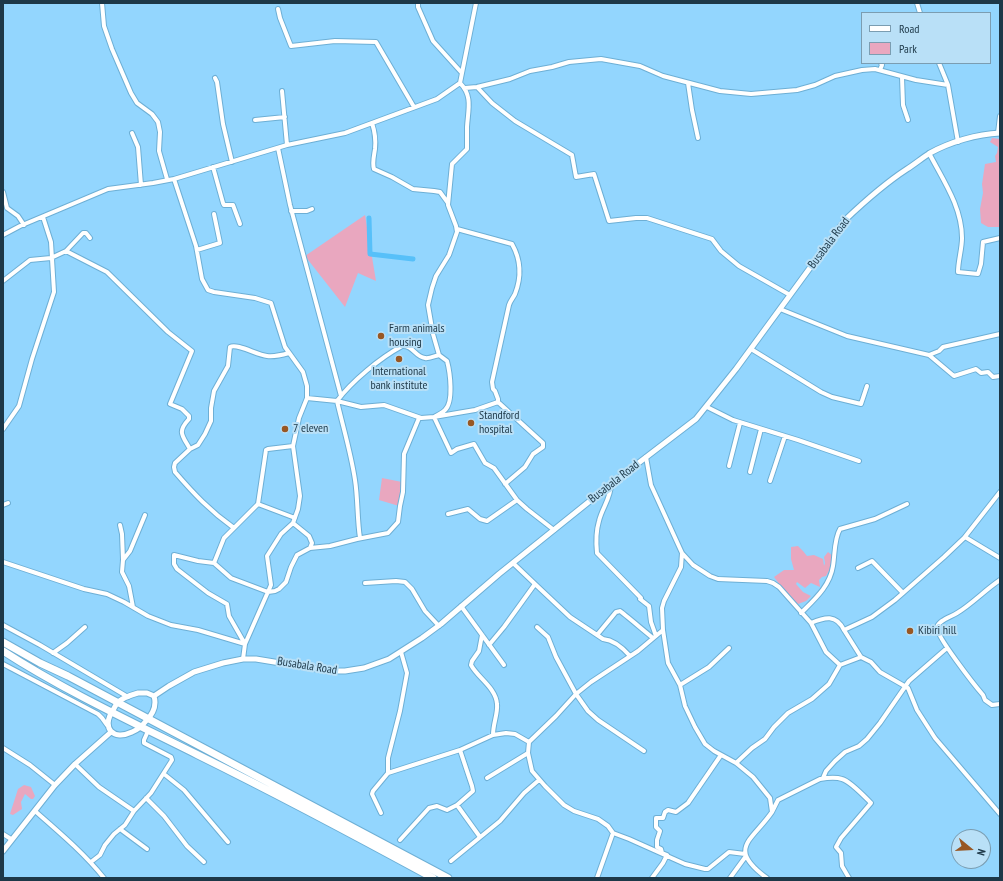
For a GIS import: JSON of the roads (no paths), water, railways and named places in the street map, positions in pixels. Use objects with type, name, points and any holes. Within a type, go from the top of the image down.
[{"type":"highway","points":[[3,642],[40,663],[149,718],[448,878]]},
{"type":"highway","points":[[3,651],[31,669],[140,727],[434,878]]},
{"type":"street","points":[[102,3],[104,26],[131,93],[137,103],[152,114],[158,122],[160,132],[160,151],[167,180]]},
{"type":"street","points":[[418,3],[418,7],[433,41],[461,72]]},
{"type":"street","points":[[3,235],[108,189],[174,179],[287,145],[345,132],[437,99],[460,83],[476,3]]},
{"type":"street","points":[[278,9],[290,45],[292,46],[334,41],[376,42],[414,107]]},
{"type":"street","points":[[465,88],[477,87],[530,71],[552,67],[572,61],[595,59],[640,66],[663,76],[720,91],[751,94],[797,90],[815,85],[836,76],[862,70],[880,70],[931,84],[948,86]]},
{"type":"street","points":[[880,70],[882,64]]},
{"type":"street","points":[[939,64],[948,86],[958,142]]},
{"type":"street","points":[[902,77],[903,105],[908,120]]},
{"type":"street","points":[[215,78],[217,82],[223,124],[232,162]]},
{"type":"street","points":[[448,203],[452,164],[467,148],[467,127],[470,105],[465,88],[460,83]]},
{"type":"street","points":[[688,83],[698,138]]},
{"type":"street","points":[[477,87],[492,103],[515,121],[572,155],[576,177],[594,174],[609,221],[647,218],[712,239],[721,251],[739,266],[790,295]]},
{"type":"street","points":[[282,91],[287,145]]},
{"type":"street","points":[[999,133],[1000,116]]},
{"type":"street","points":[[255,120],[284,117]]},
{"type":"street","points":[[372,123],[375,136],[373,165],[375,170],[392,177],[413,189],[440,192],[448,203],[457,229],[449,255],[436,276],[429,301],[428,311],[439,355],[447,361],[451,387],[447,407],[434,417]]},
{"type":"street","points":[[132,133],[138,147],[141,185]]},
{"type":"street","name":"Busabala Road","points":[[154,696],[168,686],[194,672],[223,663],[243,660],[271,661],[329,671],[345,671],[377,664],[401,652],[439,626],[513,562],[696,419],[707,407],[751,349],[845,220],[884,184],[929,153],[947,145],[999,133]]},
{"type":"street","points":[[278,148],[291,211],[341,396]]},
{"type":"street","points":[[929,153],[956,206],[959,216],[962,237],[958,272],[978,274],[981,264],[983,242],[1000,238]]},
{"type":"street","points":[[213,167],[223,203],[226,205],[231,204],[233,206],[240,224]]},
{"type":"street","points":[[174,179],[196,250],[202,279],[208,290],[255,298],[271,303],[285,347],[303,372],[307,386],[307,398],[299,418],[293,446],[300,496],[298,509],[294,521],[281,534],[267,556],[271,581],[268,592],[246,644],[243,660]]},
{"type":"street","points":[[3,192],[7,208],[18,216],[24,225]]},
{"type":"street","points":[[291,211],[307,211],[312,209]]},
{"type":"street","points":[[196,250],[220,243],[214,214]]},
{"type":"street","points":[[3,429],[19,406],[32,359],[54,292],[51,242],[43,217]]},
{"type":"street","points":[[457,229],[512,244],[517,254],[520,281],[509,305],[492,382],[498,402],[543,443],[543,447],[533,454],[525,467],[505,484]]},
{"type":"street","points":[[3,281],[30,260],[51,258],[66,251],[83,233],[86,233],[90,238]]},
{"type":"street","points":[[66,251],[107,272],[168,332],[192,351],[170,404],[182,409],[189,416],[190,419],[182,428],[181,434],[190,449]]},
{"type":"street","points":[[780,309],[847,336],[929,355],[954,376],[976,369],[981,373],[988,372],[993,377],[1000,376]]},
{"type":"street","points":[[929,355],[939,351],[943,347],[1000,334]]},
{"type":"street","points":[[234,528],[207,507],[175,472],[174,463],[203,440],[211,422],[211,408],[214,391],[228,364],[230,347],[235,345],[254,354],[267,356],[280,356],[289,353]]},
{"type":"street","points":[[337,401],[368,371],[402,346],[410,347],[419,356],[425,358],[439,355]]},
{"type":"street","points":[[751,349],[821,392],[832,397],[861,404],[867,386]]},
{"type":"street","points":[[307,398],[337,401],[361,407],[384,405],[419,418],[475,410],[498,402]]},
{"type":"street","points":[[337,401],[355,478],[358,501],[357,522],[360,538]]},
{"type":"street","points":[[707,407],[740,423],[785,436],[859,461]]},
{"type":"street","points":[[434,417],[451,453],[456,449],[474,444],[485,463],[494,468],[517,500],[554,530]]},
{"type":"street","points":[[246,644],[229,616],[227,604],[208,593],[177,569],[174,564],[174,555],[198,562],[214,563],[231,578],[268,592],[275,591],[286,582],[297,555],[310,548],[330,546],[360,538],[388,533],[398,522],[404,485],[404,454],[419,418]]},
{"type":"street","points":[[729,466],[740,423]]},
{"type":"street","points":[[750,472],[761,429]]},
{"type":"street","points":[[770,481],[785,436]]},
{"type":"street","points":[[214,563],[222,542],[258,504],[266,451],[268,448],[293,446]]},
{"type":"street","points":[[646,458],[651,485],[682,553],[698,569],[713,578],[757,580],[773,583],[811,623],[826,652],[840,665]]},
{"type":"street","points":[[611,484],[610,494],[599,520],[596,543],[597,553],[641,598],[640,599],[649,606],[655,637]]},
{"type":"street","points":[[844,630],[872,617],[895,600],[965,537],[1000,492]]},
{"type":"street","points":[[448,514],[468,509],[480,519],[487,521],[517,500]]},
{"type":"street","points":[[3,505],[8,503]]},
{"type":"street","points":[[258,504],[294,521],[312,540],[310,548]]},
{"type":"street","points":[[801,613],[822,591],[830,578],[833,568],[836,539],[840,529],[875,519],[907,504]]},
{"type":"street","points":[[123,560],[130,551],[145,515]]},
{"type":"street","points":[[120,525],[122,534],[122,572],[129,586],[133,607]]},
{"type":"street","points":[[965,537],[1000,558]]},
{"type":"street","points":[[682,553],[682,561],[678,574],[663,604],[663,630],[668,663],[680,685],[685,706],[700,736],[710,748],[736,763],[753,777],[770,798],[772,812]]},
{"type":"street","points":[[858,568],[872,561],[903,592]]},
{"type":"street","points":[[3,562],[84,589],[107,594],[148,616],[171,625],[198,630],[246,644]]},
{"type":"street","points":[[513,562],[534,584],[570,617],[603,639],[613,642],[623,648],[630,656]]},
{"type":"street","points":[[1000,580],[956,614],[939,624],[937,631],[947,648],[983,695],[985,700],[992,705],[1000,704]]},
{"type":"street","points":[[365,584],[396,581],[405,582],[412,589],[424,611],[439,626]]},
{"type":"street","points":[[489,645],[504,628],[534,584]]},
{"type":"street","points":[[461,606],[504,666]]},
{"type":"street","points":[[597,635],[616,612],[620,612],[655,637]]},
{"type":"street","points":[[811,623],[822,618],[831,618],[839,622],[861,657],[870,662],[880,672],[905,686],[909,691],[917,710],[935,738],[1000,814]]},
{"type":"street","points":[[3,625],[128,696]]},
{"type":"street","points":[[53,653],[85,627]]},
{"type":"street","points":[[537,627],[548,637],[556,657],[576,694],[598,720],[644,751]]},
{"type":"street","points":[[663,630],[642,648],[576,694],[529,742],[528,753],[532,771],[564,805],[574,811],[598,819],[608,826],[613,833],[667,855]]},
{"type":"street","points":[[482,635],[478,651],[471,665],[493,692],[496,700],[493,735]]},
{"type":"street","points":[[680,685],[709,667],[729,648]]},
{"type":"street","points":[[823,778],[829,766],[838,758],[845,752],[859,746],[867,739],[905,686],[918,672],[947,648]]},
{"type":"street","points":[[388,773],[388,758],[400,711],[407,673],[401,652]]},
{"type":"street","points":[[736,763],[752,748],[766,739],[774,727],[788,713],[812,699],[829,684],[840,665],[861,657]]},
{"type":"street","points":[[3,664],[98,714],[111,732],[116,734],[124,735],[131,733],[149,718],[156,702],[154,696],[147,692],[138,693],[128,696],[118,702],[108,720],[107,726]]},
{"type":"street","points":[[91,862],[100,855],[107,843],[125,825],[134,811],[164,774],[171,762],[172,759],[144,742],[148,730]]},
{"type":"street","points":[[3,851],[55,785],[75,764],[111,732]]},
{"type":"street","points":[[381,813],[372,794],[388,773],[460,750],[493,735],[506,733],[515,734],[529,742]]},
{"type":"street","points":[[3,748],[30,765],[55,785]]},
{"type":"street","points":[[400,840],[432,806],[437,806],[447,810],[457,805],[473,789],[460,750]]},
{"type":"street","points":[[487,778],[528,753]]},
{"type":"street","points":[[721,755],[686,805],[676,812],[668,810],[665,812],[664,818],[656,818],[656,827],[660,831],[657,840],[657,847],[661,849],[662,853],[685,864],[705,869],[708,869],[729,852],[745,855],[754,867],[767,878]]},
{"type":"street","points":[[75,764],[99,786],[134,811]]},
{"type":"street","points":[[164,774],[184,790],[228,842]]},
{"type":"street","points":[[730,878],[745,855],[748,842],[772,812],[778,800],[823,778],[842,779],[858,790],[871,803],[841,838],[836,847],[841,853],[842,866],[849,878]]},
{"type":"street","points":[[451,861],[500,821],[524,793],[539,780]]},
{"type":"street","points":[[146,798],[164,816],[187,846],[204,862]]},
{"type":"street","points":[[770,798],[778,800]]},
{"type":"street","points":[[457,805],[480,837]]},
{"type":"street","points":[[35,811],[74,844],[104,878]]},
{"type":"street","points":[[120,829],[147,848]]},
{"type":"street","points":[[597,878],[613,833]]},
{"type":"street","points":[[3,834],[11,839]]},
{"type":"street","points":[[652,878],[667,855]]},
{"type":"waterway","points":[[369,218],[370,254],[413,259]]},
{"type":"place","name":"Farm animals housing","points":[[381,336]]},
{"type":"place","name":"International bank institute","points":[[399,359]]},
{"type":"place","name":"Standford hospital","points":[[471,423]]},
{"type":"place","name":"7 eleven","points":[[285,429]]},
{"type":"place","name":"Kibiri hill","points":[[910,631]]}]
